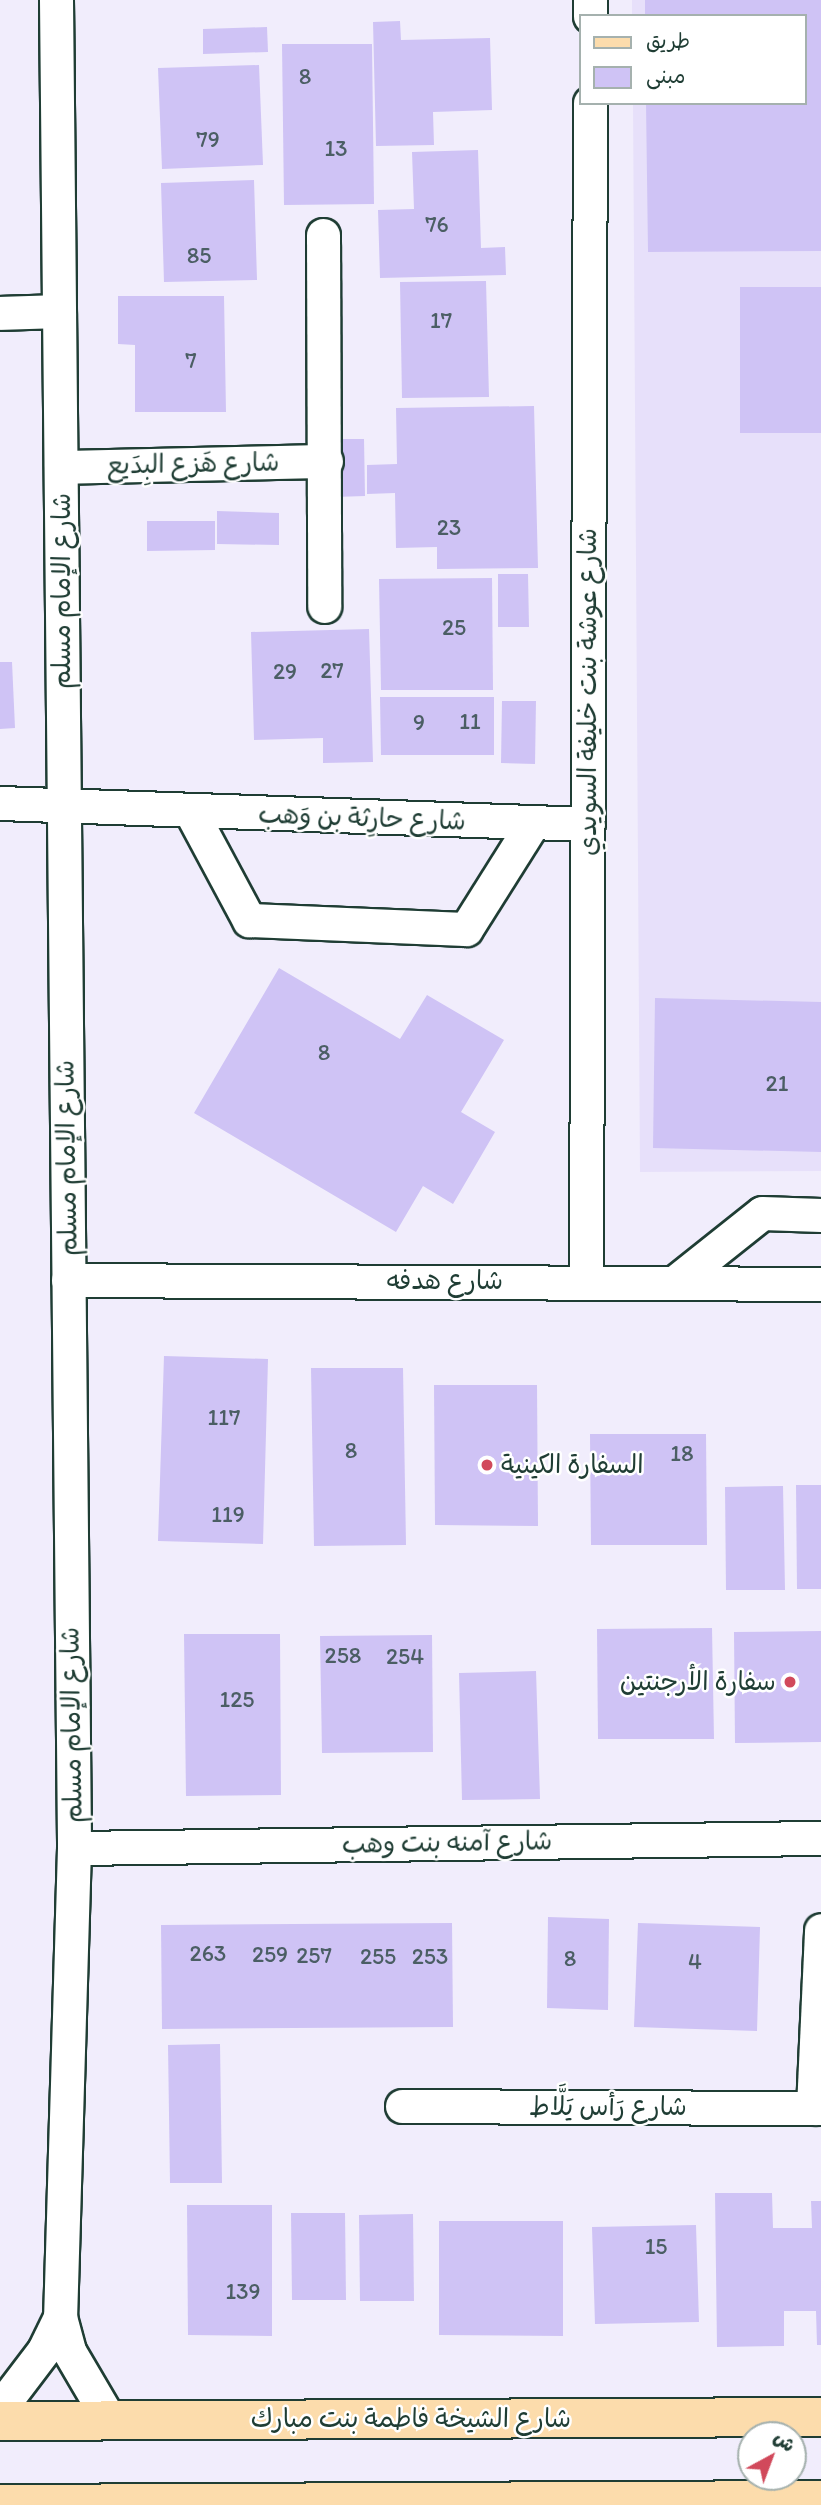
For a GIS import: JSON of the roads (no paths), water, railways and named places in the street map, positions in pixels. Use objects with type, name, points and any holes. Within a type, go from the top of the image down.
[{"type":"main road","name":"شارع الشيخة فاطمة بنت مبارك","points":[[0,2421],[821,2417]]},
{"type":"main road","points":[[0,2504],[746,2503],[821,2500]]},
{"type":"street","name":"شارع الإمام مسلم","points":[[56,0],[74,1848],[60,2317],[69,2351],[110,2421]]},
{"type":"street","name":"شارع عوشة بنت خليفة السويدي","points":[[586,1281],[590,105]]},
{"type":"street","points":[[323,235],[326,461],[324,606]]},
{"type":"street","points":[[0,313],[59,311]]},
{"type":"street","name":"شارع هَزع البِدَيع","points":[[61,467],[326,461]]},
{"type":"street","name":"شارع حارِثة بن وَهب","points":[[0,803],[191,812],[588,824]]},
{"type":"street","points":[[191,812],[249,920],[466,929],[532,824]]},
{"type":"street","points":[[674,1283],[762,1213],[821,1215]]},
{"type":"street","name":"شارع هدفه","points":[[68,1280],[821,1284]]},
{"type":"street","name":"شارع آمنه بنت وهب","points":[[74,1848],[821,1838]]},
{"type":"street","name":"شارع رَأس يَلَّاط","points":[[402,2106],[817,2108],[821,1930]]},
{"type":"street","name":"شارع الإمام مسلم","points":[[0,2408],[44,2350],[60,2317]]},
{"type":"place","name":"السفارة الكينية","points":[[487,1465]]},
{"type":"place","name":"سفارة الأرجنتين","points":[[790,1682]]}]
